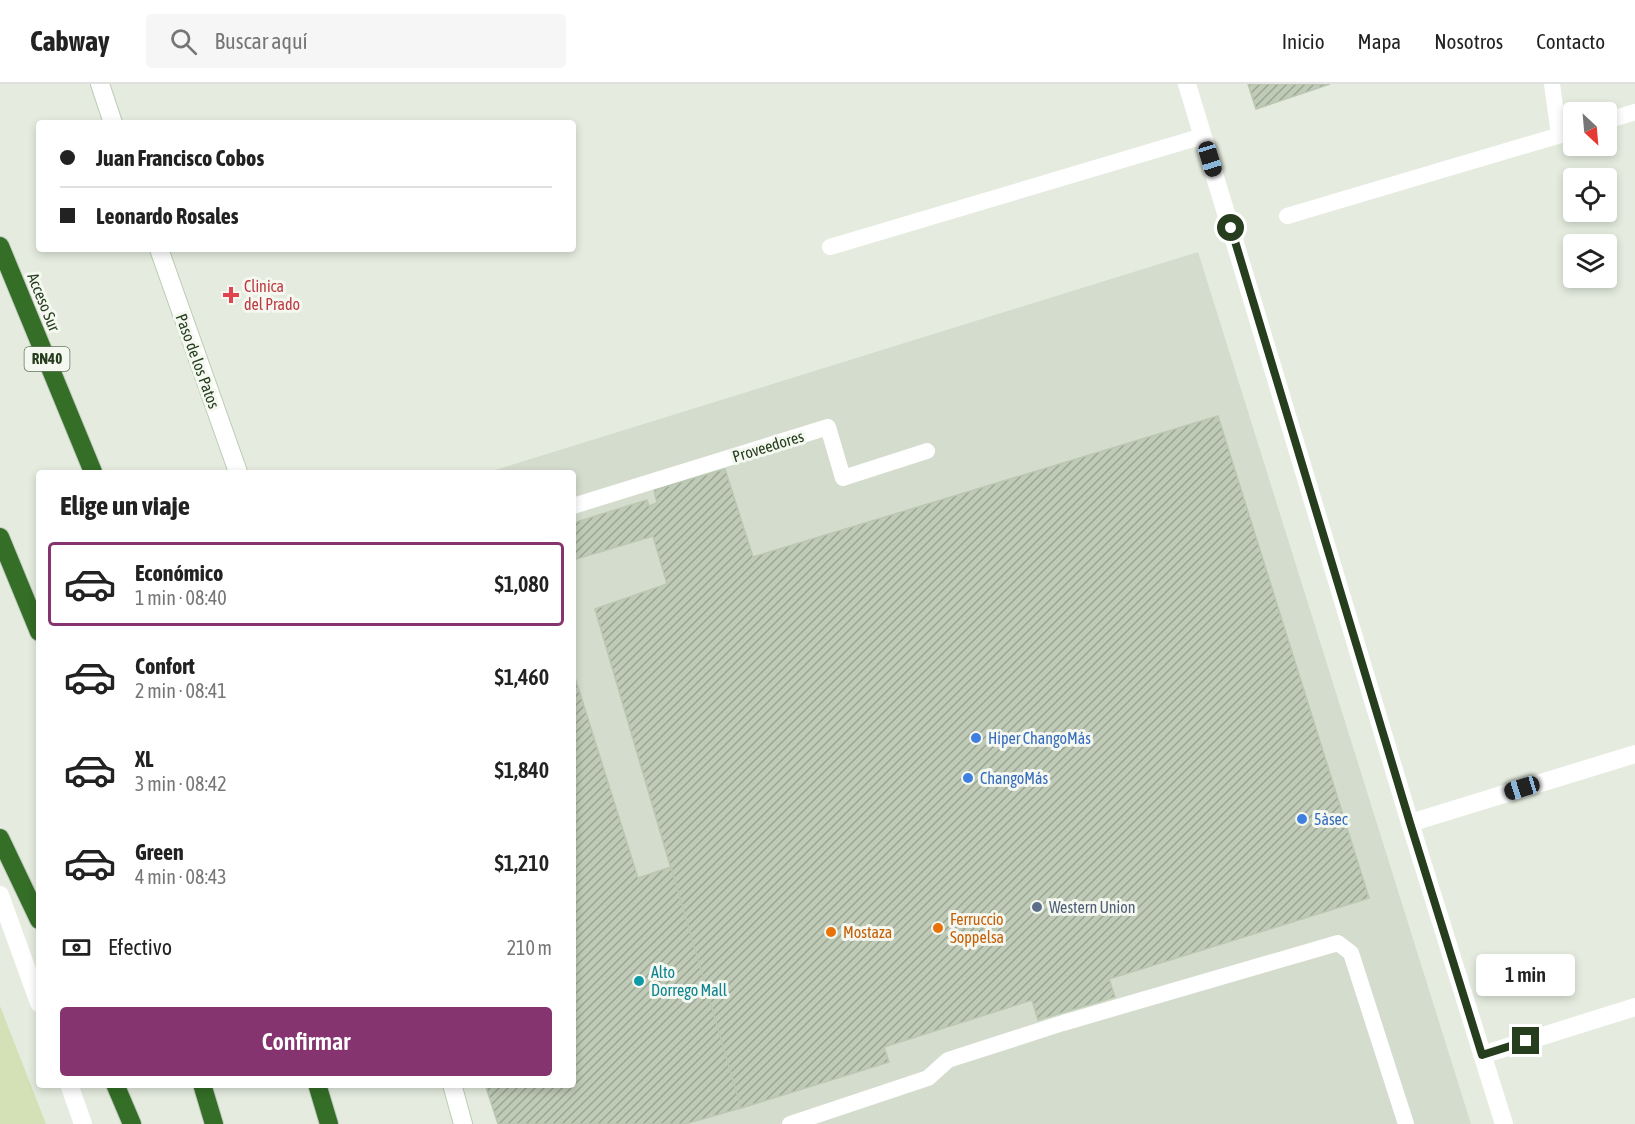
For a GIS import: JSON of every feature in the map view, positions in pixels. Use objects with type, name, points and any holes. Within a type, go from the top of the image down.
[{"type":"highway","name":"Acceso Sur","points":[[0,246],[92,470]]},
{"type":"highway","points":[[0,537],[36,625]]},
{"type":"highway","points":[[0,838],[36,914]]},
{"type":"highway","points":[[117,1088],[132,1124]]},
{"type":"highway","points":[[203,1088],[214,1124]]},
{"type":"highway","points":[[318,1088],[329,1124]]},
{"type":"street","points":[[100,84],[113,120]]},
{"type":"street","points":[[1187,84],[1410,823],[1504,1124]]},
{"type":"street","name":"Paso de los Patos","points":[[160,252],[237,470]]},
{"type":"street","points":[[1410,823],[1635,754]]},
{"type":"street","points":[[0,895],[36,995]]},
{"type":"street","points":[[1482,1055],[1635,1007]]},
{"type":"street","points":[[70,1088],[83,1124]]},
{"type":"street","points":[[453,1088],[463,1124]]},
{"type":"lane","points":[[1552,84],[1563,122]]},
{"type":"lane","points":[[1617,118],[1635,112]]},
{"type":"lane","points":[[1287,216],[1563,134]]},
{"type":"lane","points":[[830,247],[1203,136]]},
{"type":"lane","name":"Proveedores","points":[[576,505],[828,427],[843,478],[927,451]]},
{"type":"lane","points":[[790,1124],[928,1078],[948,1060],[996,1044],[1338,943],[1351,953],[1406,1124]]},
{"type":"shaded area","name":"ChangoMás","points":[[1198,252],[1471,1124],[499,1124],[566,1088],[576,1088],[576,470],[495,470]]},
{"type":"green space","points":[[0,1006],[46,1124],[0,1124]]},
{"type":"building","points":[[1248,84],[1330,84],[1256,109]]},
{"type":"building","name":"Hiper ChangoMás","points":[[1218,416],[1369,898],[1109,979],[1115,997],[1038,1020],[1032,1000],[884,1047],[889,1062],[741,1108],[595,609],[667,584],[653,536],[576,559],[576,522],[647,500],[649,506],[657,503],[654,490],[725,469],[753,557]]},
{"type":"building","name":"Alto Dorrego Mall","points":[[576,681],[638,878],[671,867],[741,1108],[685,1124],[498,1124],[486,1088],[576,1088]]},
{"type":"place","name":"Clinica del Prado","points":[[231,295]]},
{"type":"place","name":"Hiper ChangoMás","points":[[976,738]]},
{"type":"place","name":"ChangoMás","points":[[968,778]]},
{"type":"place","name":"5àsec","points":[[1302,819]]},
{"type":"place","name":"Western Union","points":[[1037,907]]},
{"type":"place","name":"Ferruccio Soppelsa","points":[[938,928]]},
{"type":"place","name":"Mostaza","points":[[831,932]]},
{"type":"place","name":"Alto Dorrego Mall","points":[[639,981]]},
{"type":"route","points":[[1231,228],[1482,1055],[1526,1041]]}]
